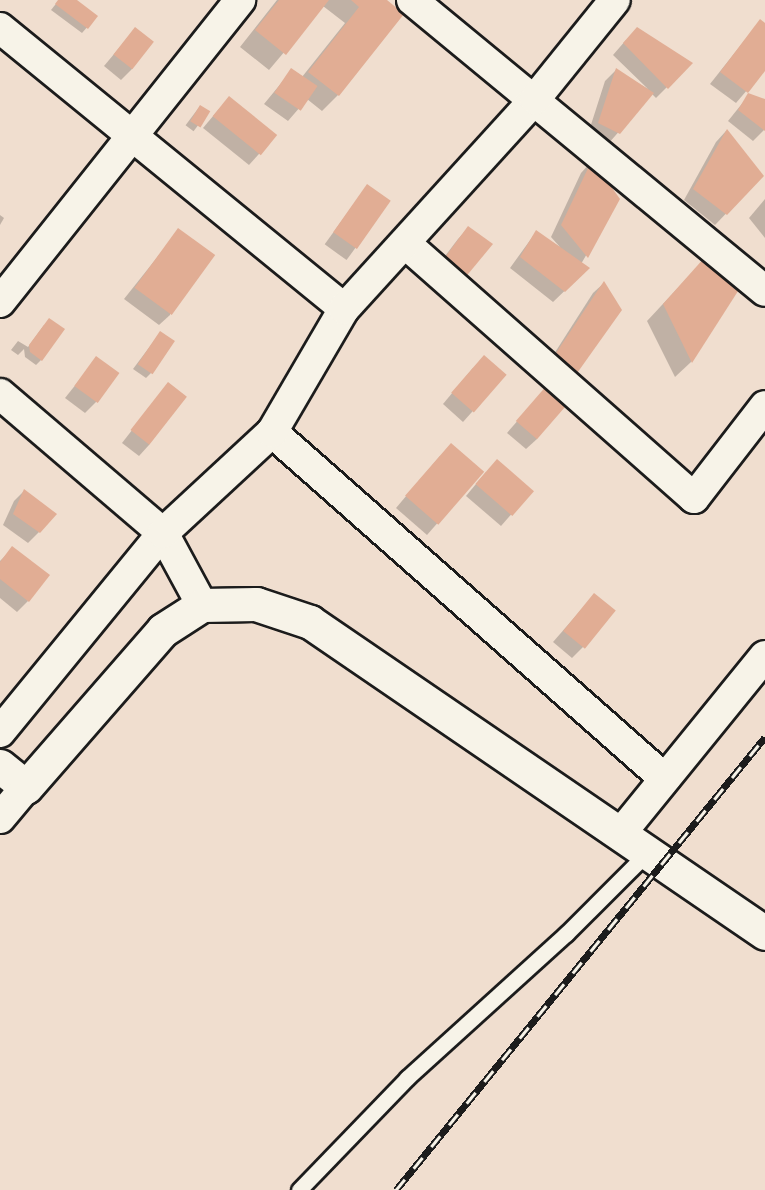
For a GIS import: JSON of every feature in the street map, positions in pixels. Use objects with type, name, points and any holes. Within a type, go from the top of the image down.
[{"type":"main road","points":[[0,766],[26,787],[163,630],[202,605],[256,604],[310,622],[765,933]]},
{"type":"street","points":[[0,302],[130,134],[240,0]]},
{"type":"street","points":[[412,0],[535,99],[765,291]]},
{"type":"street","points":[[0,732],[163,533],[272,432],[344,309],[406,244],[535,99],[615,0]]},
{"type":"street","points":[[0,28],[344,309]]},
{"type":"street","points":[[406,244],[694,498],[765,406]]},
{"type":"street","points":[[0,394],[163,533],[202,605]]},
{"type":"street","points":[[272,432],[665,779]]},
{"type":"street","points":[[621,833],[765,656]]},
{"type":"street","points":[[0,818],[26,787]]},
{"type":"lane","points":[[299,1190],[407,1078],[566,934],[648,852]]},
{"type":"building","points":[[58,0],[77,0],[98,16],[88,29],[55,4]]},
{"type":"building","points":[[279,0],[329,0],[286,55],[255,30]]},
{"type":"building","points":[[351,0],[387,0],[404,14],[339,96],[308,72],[359,7]]},
{"type":"building","points":[[760,19],[765,23],[765,71],[748,93],[720,72]]},
{"type":"building","points":[[135,27],[154,42],[132,69],[113,55]]},
{"type":"building","points":[[637,27],[693,63],[668,89],[623,43]]},
{"type":"building","points":[[291,68],[318,86],[301,111],[274,93]]},
{"type":"building","points":[[616,68],[654,93],[620,134],[598,123]]},
{"type":"building","points":[[748,93],[765,99],[765,131],[738,110]]},
{"type":"building","points":[[229,96],[277,135],[261,155],[213,116]]},
{"type":"building","points":[[200,105],[210,111],[201,127],[190,121]]},
{"type":"building","points":[[727,129],[764,176],[727,215],[693,189]]},
{"type":"building","points":[[592,160],[620,199],[588,258],[561,225]]},
{"type":"building","points":[[367,184],[391,201],[357,249],[333,232]]},
{"type":"building","points":[[468,226],[493,244],[464,279],[443,260]]},
{"type":"building","points":[[178,228],[215,255],[172,315],[135,288]]},
{"type":"building","points":[[536,230],[590,268],[565,292],[520,257]]},
{"type":"building","points":[[705,257],[740,288],[692,363],[663,304]]},
{"type":"building","points":[[604,281],[622,310],[575,376],[554,356]]},
{"type":"building","points":[[49,318],[65,329],[42,361],[30,352],[29,345]]},
{"type":"building","points":[[160,331],[175,341],[153,374],[138,364]]},
{"type":"building","points":[[484,355],[507,375],[474,412],[451,393]]},
{"type":"building","points":[[96,356],[119,373],[98,403],[74,386]]},
{"type":"building","points":[[168,382],[187,397],[149,445],[130,430]]},
{"type":"building","points":[[548,384],[569,402],[537,439],[516,421]]},
{"type":"building","points":[[451,443],[484,472],[438,525],[405,496]]},
{"type":"building","points":[[497,459],[534,491],[512,516],[475,484]]},
{"type":"building","points":[[24,489],[57,514],[40,533],[13,514]]},
{"type":"building","points":[[12,546],[50,575],[29,602],[0,579],[0,562]]},
{"type":"building","points":[[594,593],[616,611],[585,649],[563,631]]},
{"type":"railway","points":[[396,1190],[765,737]]}]
